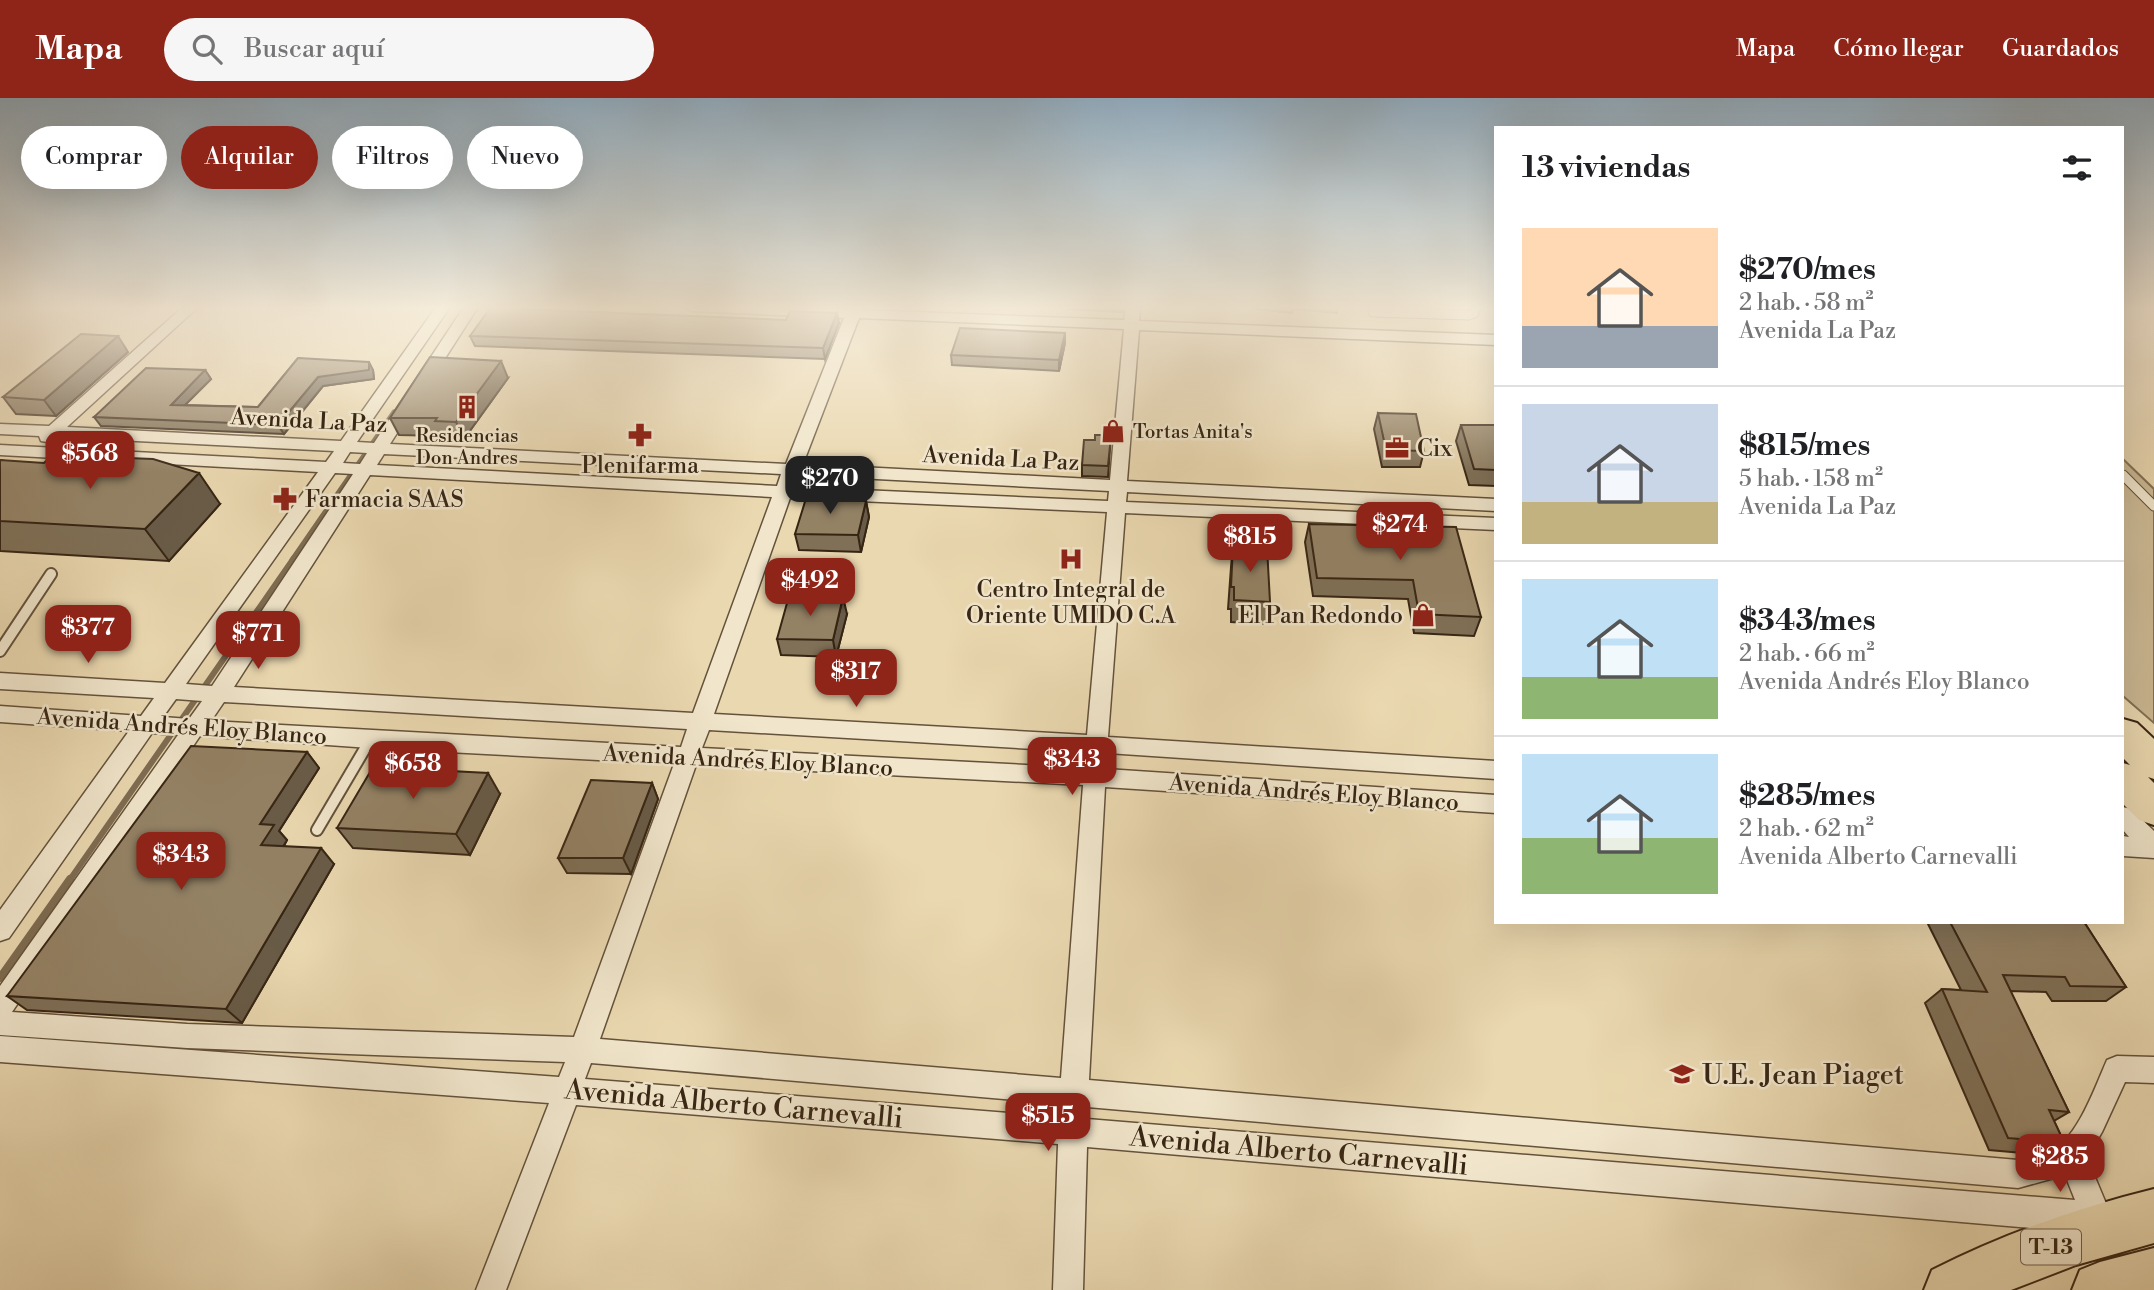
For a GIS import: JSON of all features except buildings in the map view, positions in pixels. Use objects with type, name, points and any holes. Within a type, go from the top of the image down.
[{"type":"highway","points":[[2124,735],[2154,763]]},
{"type":"highway","points":[[2124,780],[2154,808]]},
{"type":"highway","name":"T-13","points":[[1951,1290],[1982,1273],[2100,1228],[2154,1216]]},
{"type":"highway","name":"T-13","points":[[2100,1290],[2154,1276]]},
{"type":"street","points":[[16,466],[130,363]]},
{"type":"street","points":[[0,1007],[215,694],[368,447],[413,363]]},
{"type":"street","points":[[0,930],[172,691],[352,469],[430,363]]},
{"type":"street","points":[[491,1290],[583,1050],[787,482],[834,363]]},
{"type":"street","points":[[1068,1290],[1074,1094],[1097,743],[1128,363]]},
{"type":"street","name":"Avenida La Paz","points":[[0,429],[368,447],[787,482]]},
{"type":"street","name":"Avenida La Paz","points":[[0,450],[352,469],[787,482],[1117,497],[1494,505]]},
{"type":"street","name":"Avenida La Paz","points":[[1117,497],[1494,524]]},
{"type":"street","name":"Avenida Andrés Eloy Blanco","points":[[0,681],[701,723],[1097,743],[1494,770]]},
{"type":"street","name":"Avenida Andrés Eloy Blanco","points":[[0,714],[370,740],[1095,777],[1494,804]]},
{"type":"street","points":[[2124,817],[2154,847]]},
{"type":"street","points":[[2124,846],[2154,847]]},
{"type":"street","name":"Avenida Alberto Carnevalli","points":[[0,1023],[187,1037],[583,1050],[2018,1174],[2057,1165],[2070,1154]]},
{"type":"street","name":"Avenida Alberto Carnevalli","points":[[0,1049],[1074,1130],[2065,1216],[2127,1209],[2154,1199]]},
{"type":"street","points":[[2095,1213],[2070,1154],[2085,1137],[2117,1069],[2154,1070]]},
{"type":"lane","points":[[2124,476],[2154,506]]},
{"type":"lane","points":[[0,651],[51,574]]},
{"type":"lane","points":[[317,830],[370,740]]},
{"type":"shaded area","points":[[2124,460],[2154,489],[2154,723],[2124,697]]},
{"type":"waterway","points":[[292,560],[394,412]]},
{"type":"waterway","points":[[69,881],[294,558]]},
{"type":"waterway","points":[[0,978],[70,879]]},
{"type":"place","name":"Residencias Don Andres","points":[[467,407]]},
{"type":"place","name":"Tortas Anita's","points":[[1113,431]]},
{"type":"place","name":"Plenifarma","points":[[640,435]]},
{"type":"place","name":"Cix","points":[[1397,448]]},
{"type":"place","name":"Farmacia SAAS","points":[[285,499]]},
{"type":"place","name":"Centro Integral de Oriente UMIDO C.A","points":[[1071,559]]},
{"type":"place","name":"El Pan Redondo","points":[[1423,615]]},
{"type":"place","name":"U.E. Jean Piaget","points":[[1682,1074]]}]
